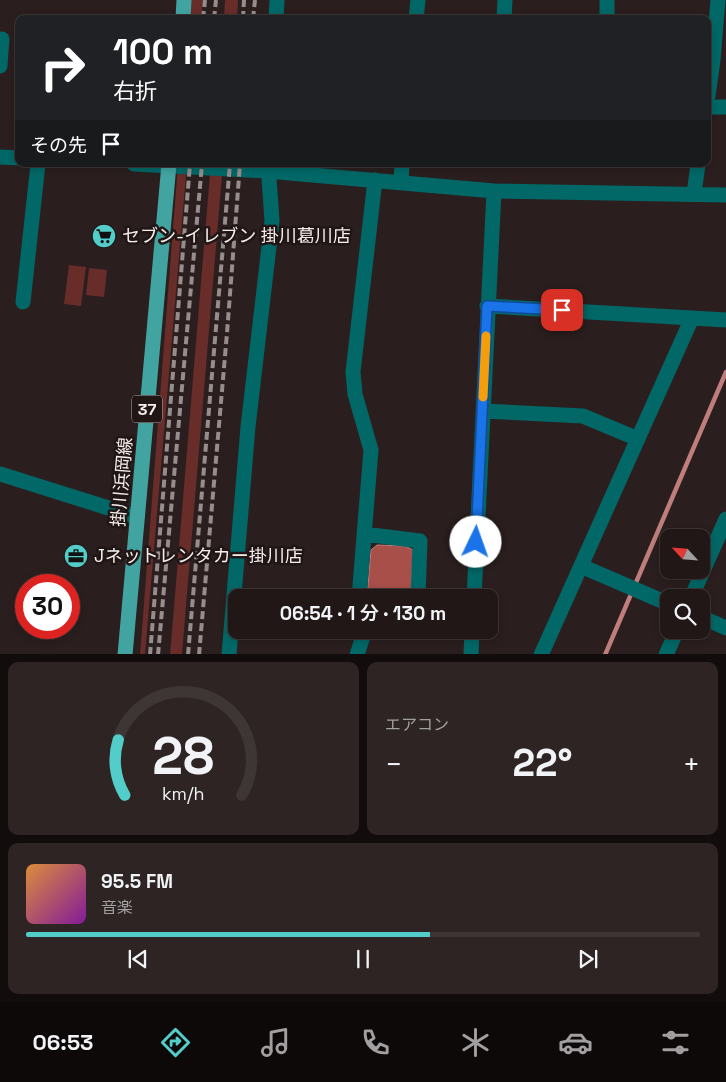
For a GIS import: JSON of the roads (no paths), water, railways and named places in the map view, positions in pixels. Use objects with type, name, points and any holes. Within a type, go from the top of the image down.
[{"type":"main road","points":[[183,15],[184,0]]},
{"type":"main road","name":"掛川浜岡線","points":[[125,654],[169,167]]},
{"type":"street","points":[[276,15],[277,0]]},
{"type":"street","points":[[416,15],[418,0]]},
{"type":"street","points":[[504,15],[505,0]]},
{"type":"street","points":[[606,0],[607,15]]},
{"type":"street","points":[[711,52],[718,0]]},
{"type":"street","points":[[0,66],[2,39]]},
{"type":"street","points":[[711,107],[726,108]]},
{"type":"street","points":[[0,157],[15,158]]},
{"type":"street","points":[[23,302],[38,167]]},
{"type":"street","points":[[229,654],[248,427],[272,221],[268,167],[375,180],[494,191],[726,195]]},
{"type":"street","points":[[401,182],[402,167]]},
{"type":"street","points":[[694,194],[698,167]]},
{"type":"street","points":[[360,589],[370,450],[355,394],[353,372],[375,180]]},
{"type":"street","points":[[474,589],[494,191]]},
{"type":"street","points":[[487,306],[726,320]]},
{"type":"street","points":[[541,654],[692,318]]},
{"type":"street","points":[[483,411],[583,416],[638,439]]},
{"type":"street","points":[[0,474],[137,517]]},
{"type":"street","points":[[695,589],[726,519]]},
{"type":"street","points":[[364,534],[420,541],[418,589]]},
{"type":"street","points":[[581,566],[660,600]]},
{"type":"street","points":[[710,621],[726,628]]},
{"type":"street","points":[[357,654],[362,639]]},
{"type":"street","points":[[471,654],[472,639]]},
{"type":"street","points":[[666,654],[673,639]]},
{"type":"waterway","points":[[605,654],[726,372]]},
{"type":"railway","points":[[203,15],[205,0]]},
{"type":"railway","points":[[214,15],[216,0]]},
{"type":"railway","points":[[243,15],[244,0]]},
{"type":"railway","points":[[253,15],[255,0]]},
{"type":"railway","points":[[150,654],[190,167]]},
{"type":"railway","points":[[158,654],[202,167]]},
{"type":"railway","points":[[188,654],[230,167]]},
{"type":"railway","points":[[199,654],[240,167]]},
{"type":"place","name":"セブン-イレブン 掛川葛川店","points":[[104,236]]},
{"type":"place","name":"Jネットレンタカー掛川店","points":[[76,556]]}]
